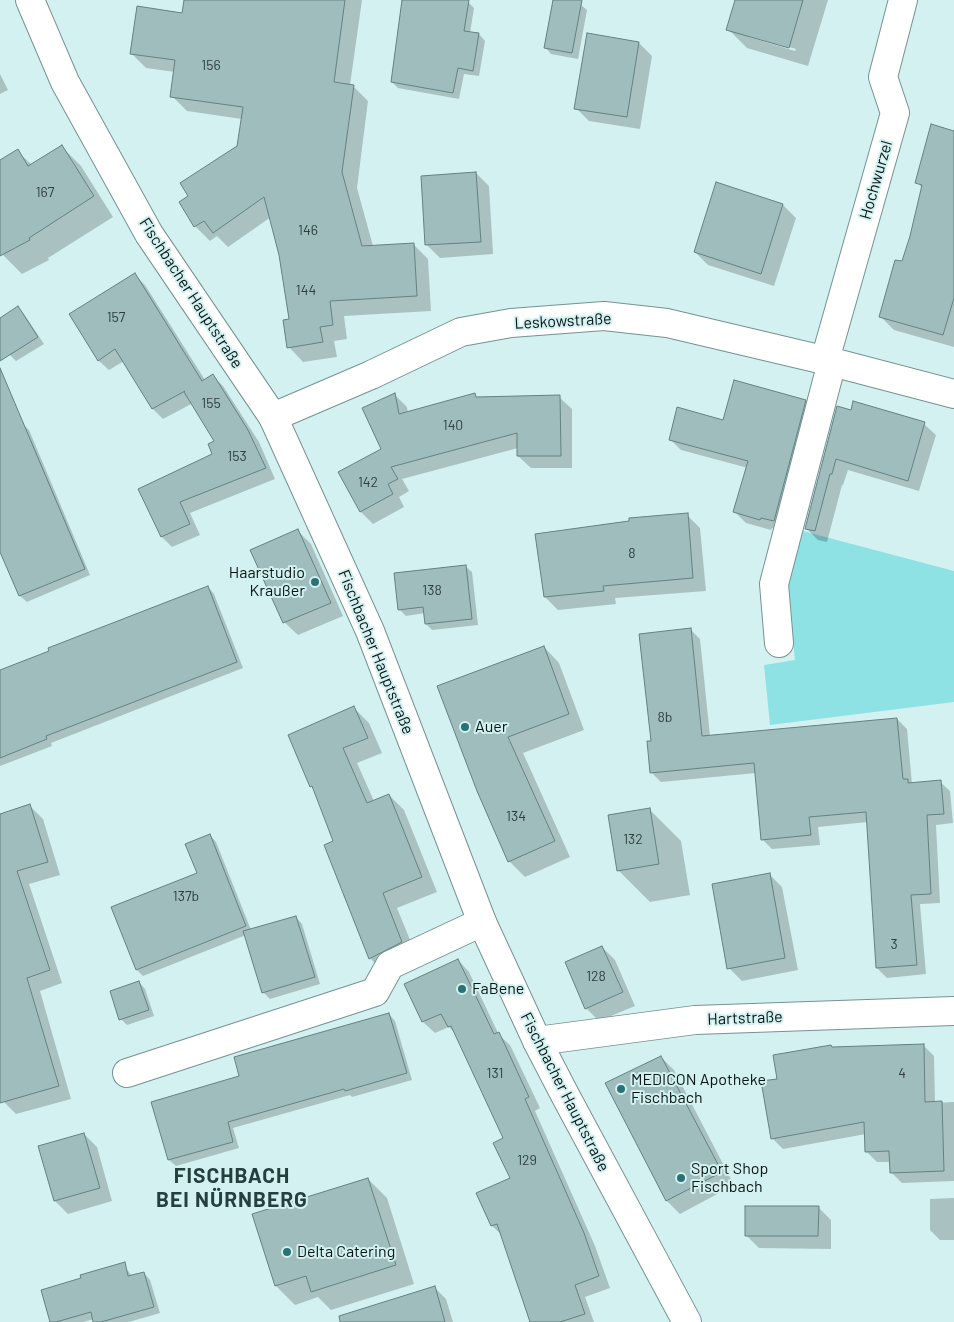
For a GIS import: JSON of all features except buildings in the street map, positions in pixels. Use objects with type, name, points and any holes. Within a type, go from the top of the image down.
[{"type":"street","name":"Fischbacher Hauptstraße","points":[[30,0],[64,82],[149,234],[273,417],[370,631],[482,922],[537,1041],[687,1322]]},
{"type":"street","name":"Hochwurzel","points":[[779,644],[774,584],[828,361],[895,113],[883,78],[903,0]]},
{"type":"street","name":"Leskowstraße","points":[[273,417],[371,375],[461,332],[511,323],[604,316],[667,323],[828,361],[954,394]]},
{"type":"street","points":[[127,1073],[375,992],[390,964],[482,922]]},
{"type":"street","name":"Hartstraße","points":[[537,1041],[695,1020],[954,1011]]},
{"type":"shaded area","points":[[799,530],[954,571],[954,702],[770,725],[764,665],[795,660],[787,580]]},
{"type":"place","name":"Haarstudio Kraußer","points":[[315,582]]},
{"type":"place","name":"Auer","points":[[465,727]]},
{"type":"place","name":"FaBene","points":[[462,989]]},
{"type":"place","name":"MEDICON Apotheke Fischbach","points":[[621,1089]]},
{"type":"place","name":"Sport Shop Fischbach","points":[[681,1178]]},
{"type":"place","name":"Delta Catering","points":[[287,1252]]},
{"type":"district","name":"FISCHBACH BEI NÜRNBERG","points":[[232,1188]]}]
